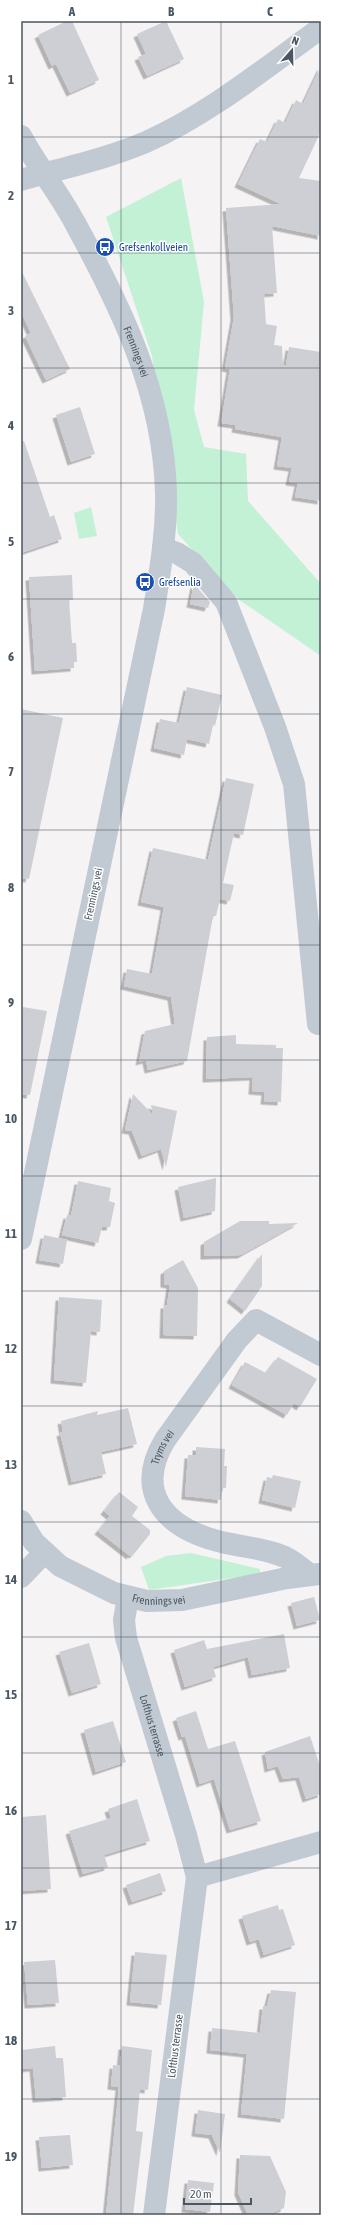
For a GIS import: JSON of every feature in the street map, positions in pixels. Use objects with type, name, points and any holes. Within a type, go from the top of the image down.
[{"type":"street","points":[[21,180],[125,149],[145,142],[179,125],[242,84],[321,28]]},
{"type":"street","name":"Frennings vei","points":[[21,136],[46,173],[75,223],[123,314],[145,372],[153,400],[164,464],[166,493],[163,548],[151,623],[21,1239]]},
{"type":"street","points":[[163,548],[193,563],[226,602],[275,727],[294,784],[318,1024]]},
{"type":"street","name":"Tryms vei","points":[[316,1575],[285,1557],[266,1551],[214,1540],[188,1529],[166,1512],[156,1499],[152,1485],[152,1470],[156,1454],[165,1440],[237,1340],[256,1320],[321,1354]]},
{"type":"street","name":"Frennings vei","points":[[21,1521],[34,1542],[44,1553],[60,1566],[82,1578],[128,1597],[147,1601],[182,1600],[316,1575]]},
{"type":"street","points":[[21,1577],[44,1553]]},
{"type":"street","name":"Lofthus terrasse","points":[[128,1597],[124,1620],[126,1638],[186,1835],[197,1877],[154,2215]]},
{"type":"street","points":[[197,1877],[321,1842]]},
{"type":"green space","points":[[181,178],[204,302],[194,410],[204,447],[246,454],[248,501],[321,584],[321,656],[238,599],[178,534],[152,356],[106,217]]},
{"type":"green space","points":[[91,507],[97,536],[79,539],[74,513]]},
{"type":"green space","points":[[191,1553],[260,1569],[260,1574],[149,1590],[141,1567],[166,1556]]},
{"type":"building","points":[[67,21],[72,21],[99,80],[70,93],[56,64],[52,66],[38,35]]},
{"type":"building","points":[[166,21],[184,59],[147,76],[138,57],[146,54],[137,34]]},
{"type":"building","points":[[321,66],[321,131],[299,178],[321,181],[321,236],[272,226],[277,293],[264,294],[266,324],[277,326],[274,345],[282,346],[283,365],[286,365],[289,347],[321,352],[321,501],[295,497],[298,483],[289,482],[292,468],[277,466],[282,437],[235,429],[236,425],[221,423],[230,369],[225,368],[234,317],[226,208],[281,204],[238,184],[260,139],[267,142],[278,119],[285,123],[296,100],[303,104]]},
{"type":"building","points":[[21,270],[70,369],[46,380],[25,336],[31,333],[21,312]]},
{"type":"building","points":[[80,407],[95,454],[71,462],[56,415]]},
{"type":"building","points":[[21,441],[24,441],[50,517],[54,515],[62,539],[21,553]]},
{"type":"building","points":[[72,575],[73,600],[69,600],[72,643],[76,643],[77,662],[74,662],[74,668],[35,671],[29,577]]},
{"type":"building","points":[[194,584],[210,602],[208,608],[190,604]]},
{"type":"building","points":[[187,687],[222,695],[209,744],[187,739],[184,755],[154,748],[160,719],[179,723]]},
{"type":"building","points":[[21,709],[63,718],[29,879],[21,878]]},
{"type":"building","points":[[226,778],[254,784],[243,835],[234,833],[223,883],[234,885],[230,901],[220,899],[216,916],[213,916],[187,1061],[148,1070],[146,1060],[139,1062],[145,1031],[175,1024],[171,997],[124,986],[127,969],[152,974],[164,907],[141,902],[153,848],[208,860]]},
{"type":"building","points":[[23,1007],[47,1011],[30,1095],[21,1094],[21,1018]]},
{"type":"building","points":[[236,1035],[236,1044],[276,1045],[276,1048],[283,1048],[281,1102],[264,1101],[265,1092],[252,1091],[253,1077],[206,1079],[207,1037]]},
{"type":"building","points":[[133,1094],[153,1115],[151,1105],[177,1111],[166,1167],[161,1149],[142,1156],[132,1131],[125,1130]]},
{"type":"building","points":[[216,1178],[215,1211],[184,1218],[178,1187]]},
{"type":"building","points":[[78,1181],[111,1188],[109,1201],[115,1203],[110,1227],[102,1227],[98,1243],[62,1235],[67,1215],[71,1216]]},
{"type":"building","points":[[240,1221],[269,1221],[269,1224],[298,1223],[241,1255],[204,1256],[204,1242]]},
{"type":"building","points":[[44,1235],[67,1240],[63,1264],[39,1260]]},
{"type":"building","points":[[262,1254],[262,1286],[245,1311],[230,1299]]},
{"type":"building","points":[[183,1260],[198,1288],[197,1336],[163,1335],[164,1305],[167,1305],[170,1285],[164,1284],[164,1271]]},
{"type":"building","points":[[59,1297],[102,1300],[100,1332],[91,1331],[86,1383],[54,1380]]},
{"type":"building","points":[[278,1357],[317,1379],[300,1407],[294,1403],[287,1415],[232,1385],[245,1362],[266,1373]]},
{"type":"building","points":[[128,1408],[137,1444],[101,1452],[106,1474],[72,1482],[60,1433],[63,1432],[61,1421],[98,1411],[97,1415]]},
{"type":"building","points":[[196,1447],[225,1449],[224,1466],[227,1466],[226,1488],[222,1488],[221,1500],[185,1496],[188,1455],[196,1455]]},
{"type":"building","points":[[273,1475],[301,1481],[295,1508],[262,1500],[267,1477],[272,1478]]},
{"type":"building","points":[[119,1492],[138,1507],[132,1516],[150,1530],[150,1534],[133,1555],[131,1554],[130,1556],[98,1531],[110,1516],[104,1511]]},
{"type":"building","points":[[314,1597],[320,1620],[297,1626],[291,1603]]},
{"type":"building","points":[[284,1634],[290,1668],[252,1675],[248,1657],[213,1667],[216,1677],[185,1687],[174,1650],[204,1640],[207,1649]]},
{"type":"building","points":[[89,1643],[101,1684],[72,1693],[59,1652]]},
{"type":"building","points":[[196,1711],[208,1749],[235,1741],[261,1821],[230,1830],[214,1779],[200,1784],[185,1736],[182,1737],[176,1718]]},
{"type":"building","points":[[113,1721],[126,1762],[96,1772],[84,1730]]},
{"type":"building","points":[[310,1736],[321,1769],[321,1794],[306,1799],[299,1777],[283,1779],[278,1766],[268,1769],[265,1752]]},
{"type":"building","points":[[137,1799],[150,1841],[104,1855],[108,1867],[83,1874],[69,1831],[111,1818],[108,1809]]},
{"type":"building","points":[[46,1815],[51,1889],[21,1891],[22,1817]]},
{"type":"building","points":[[160,1873],[166,1891],[132,1902],[126,1885]]},
{"type":"building","points":[[278,1905],[279,1910],[283,1909],[295,1945],[264,1955],[259,1939],[250,1942],[242,1916]]},
{"type":"building","points":[[135,1952],[167,1955],[161,2005],[130,2002]]},
{"type":"building","points":[[55,1960],[59,2003],[28,2005],[24,1962]]},
{"type":"building","points":[[271,1990],[296,1992],[284,2119],[241,2114],[247,2054],[210,2050],[212,2028],[260,2033],[263,2006],[267,2006]]},
{"type":"building","points":[[55,2046],[56,2058],[63,2058],[66,2097],[36,2099],[33,2068],[23,2069],[22,2050]]},
{"type":"building","points":[[122,2046],[152,2050],[148,2090],[140,2089],[136,2131],[143,2132],[133,2215],[106,2215],[119,2087],[111,2086],[113,2065],[120,2066]]},
{"type":"building","points":[[198,2110],[225,2114],[220,2153],[212,2135],[195,2133]]},
{"type":"building","points":[[70,2135],[73,2165],[42,2168],[39,2137]]},
{"type":"building","points":[[240,2155],[270,2156],[286,2192],[284,2208],[267,2215],[248,2215],[238,2192]]},
{"type":"building","points":[[188,2180],[214,2183],[210,2212],[185,2209]]},
{"type":"place","name":"Grefsenkollveien","points":[[105,247]]},
{"type":"place","name":"Grefsenlia","points":[[145,582]]}]
